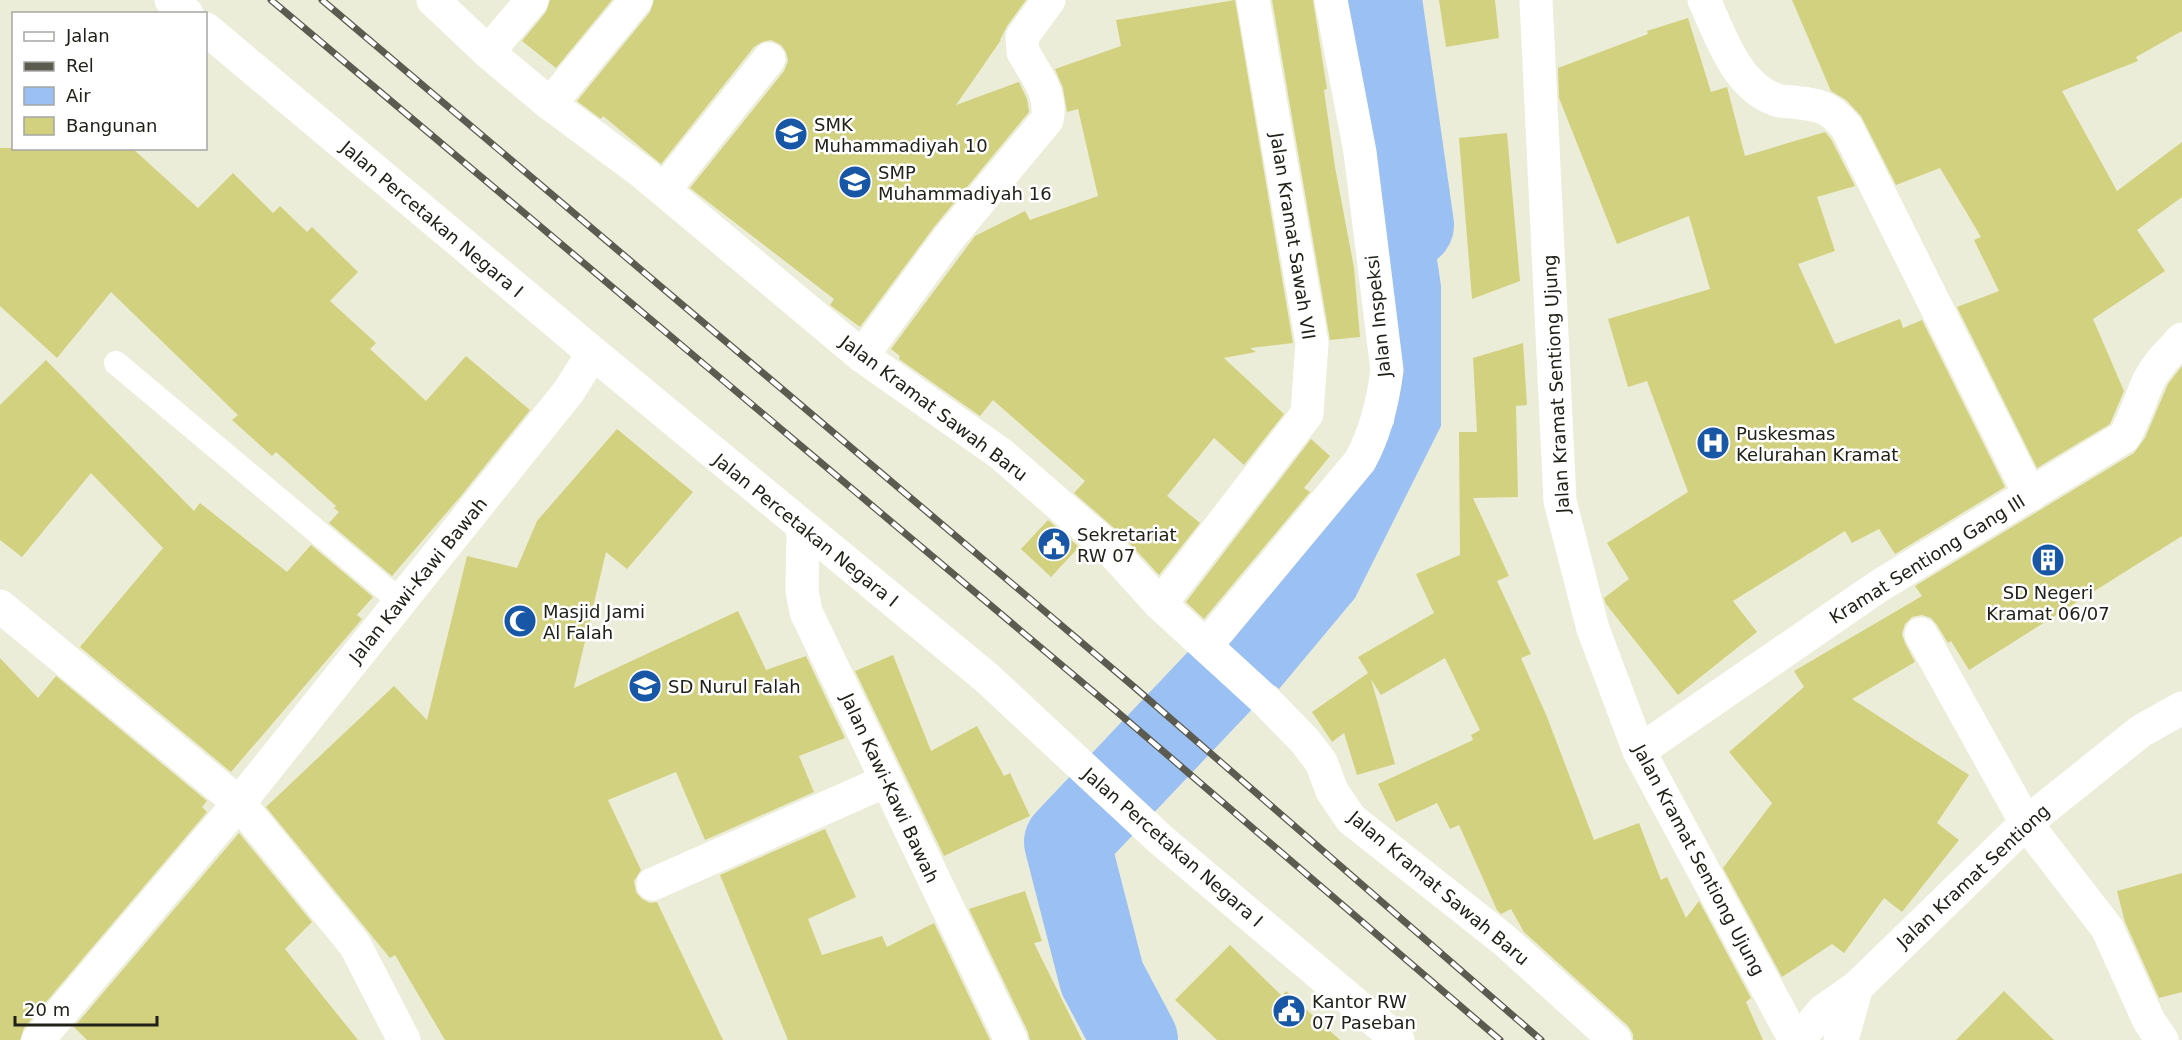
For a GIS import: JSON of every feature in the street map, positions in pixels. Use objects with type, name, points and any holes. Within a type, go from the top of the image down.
[{"type":"street","points":[[171,0],[185,12]]},
{"type":"street","name":"Jalan Kramat Sawah Baru","points":[[433,0],[488,52],[550,104],[664,190],[862,356],[1001,454],[1109,548],[1160,603],[1266,701],[1305,741],[1321,762],[1332,791],[1351,819],[1504,940],[1615,1040]]},
{"type":"street","points":[[488,52],[532,0]]},
{"type":"street","points":[[550,104],[636,0]]},
{"type":"street","points":[[862,356],[948,239],[1047,120],[1050,107],[1047,96],[1023,52],[1022,37],[1049,0]]},
{"type":"street","name":"Jalan Kramat Sawah VII","points":[[1160,603],[1307,414],[1312,344],[1253,0]]},
{"type":"street","name":"Jalan Inspeksi","points":[[1212,652],[1360,461],[1370,443],[1383,403],[1387,370],[1363,175],[1331,0]]},
{"type":"street","name":"Jalan Kramat Sentiong Ujung","points":[[1536,0],[1560,501],[1593,629],[1639,751],[1796,1040]]},
{"type":"street","points":[[1704,0],[1736,66],[1754,87],[1774,100],[1816,105],[1835,113],[1847,128],[2030,495]]},
{"type":"street","name":"Jalan Percetakan Negara I","points":[[207,30],[592,353],[987,678],[1160,839],[1398,1040]]},
{"type":"street","points":[[664,190],[769,59]]},
{"type":"street","name":"Kramat Sentiong Gang III","points":[[1639,751],[1878,586],[2124,437],[2158,364],[2182,339]]},
{"type":"street","name":"Jalan Kawi-Kawi Bawah","points":[[38,1040],[239,803],[569,391],[592,353]]},
{"type":"street","name":"Jalan Kawi-Kawi Bawah","points":[[803,527],[802,591],[806,612],[1011,1040]]},
{"type":"street","points":[[0,606],[239,803],[355,945],[404,1040]]},
{"type":"street","points":[[1921,634],[2026,823],[2107,928],[2149,1021],[2162,1040]]},
{"type":"street","name":"Jalan Kramat Sentiong","points":[[1796,1040],[1823,1011],[1857,987],[2026,823],[2140,731],[2182,708]]},
{"type":"street","points":[[653,884],[886,781]]},
{"type":"street","name":"Jalan Kramat Sentiong","points":[[1840,1040],[1857,987]]},
{"type":"lane","points":[[116,363],[400,602]]},
{"type":"water","points":[[1414,103],[1441,286],[1441,426],[1355,598],[1279,689],[1226,646],[1364,477],[1394,423],[1398,359],[1365,116]]},
{"type":"building","points":[[550,0],[612,0],[556,68],[522,41],[546,12]]},
{"type":"building","points":[[654,0],[1026,0],[956,105],[1019,82],[1027,99],[1029,112],[934,227],[860,327],[830,305],[834,299],[690,188],[784,71],[788,61],[781,45],[771,40],[754,47],[661,164],[603,116],[601,119],[577,101],[650,12]]},
{"type":"building","points":[[1235,0],[1293,343],[1250,348],[1256,352],[1224,358],[1284,414],[1244,465],[1214,438],[1167,496],[1200,523],[1159,575],[1121,534],[1074,493],[1085,481],[993,400],[980,416],[899,359],[900,356],[891,349],[975,236],[1025,211],[1030,220],[1098,196],[1078,109],[1067,112],[1063,88],[1055,69],[1121,46],[1116,20]]},
{"type":"building","points":[[1272,0],[1313,0],[1327,89],[1324,90],[1335,167],[1354,268],[1360,337],[1330,340]]},
{"type":"building","points":[[1439,0],[1495,0],[1499,38],[1446,47]]},
{"type":"building","points":[[1792,0],[2182,0],[2182,31],[2136,57],[2138,61],[2062,91],[2117,191],[2182,142],[2182,197],[2137,230],[2165,271],[2093,319],[2124,391],[2110,424],[2037,468],[1957,307],[1999,291],[1974,240],[1981,237],[1940,168],[1896,185],[1861,116],[1846,100],[1831,91]]},
{"type":"building","points":[[1688,18],[1711,92],[1727,87],[1745,156],[1825,132],[1831,139],[1855,186],[1817,197],[1835,251],[1798,264],[1835,344],[1900,319],[1903,328],[1922,320],[2005,487],[1895,554],[1879,529],[1852,543],[1845,531],[1733,601],[1757,632],[1678,695],[1606,604],[1604,598],[1629,579],[1607,543],[1688,492],[1647,381],[1628,387],[1608,319],[1710,289],[1689,216],[1617,244],[1559,98],[1558,68],[1648,34],[1647,31]]},
{"type":"building","points":[[1507,133],[1520,281],[1472,299],[1459,138]]},
{"type":"building","points":[[0,148],[12,148],[12,150],[134,150],[198,208],[233,173],[273,213],[280,206],[307,232],[312,227],[358,272],[330,301],[376,343],[370,349],[426,401],[466,356],[530,410],[392,576],[329,523],[339,512],[334,508],[336,506],[276,452],[272,456],[232,420],[238,415],[111,292],[57,358],[0,306]]},
{"type":"building","points":[[1523,343],[1527,405],[1516,406],[1518,497],[1473,498],[1509,576],[1497,581],[1531,654],[1521,658],[1547,717],[1594,840],[1639,823],[1661,880],[1667,877],[1686,918],[1699,901],[1751,998],[1746,1002],[1763,1040],[1633,1040],[1633,1034],[1628,1026],[1524,932],[1511,909],[1501,914],[1497,910],[1459,825],[1450,829],[1437,803],[1396,822],[1378,784],[1473,740],[1471,735],[1480,730],[1445,658],[1381,695],[1371,679],[1395,764],[1357,775],[1344,733],[1332,742],[1312,712],[1368,673],[1358,657],[1434,613],[1416,574],[1460,555],[1459,432],[1477,432],[1473,358]]},
{"type":"building","points":[[46,360],[194,511],[200,503],[287,572],[311,545],[373,597],[357,615],[362,619],[231,772],[80,647],[163,548],[91,473],[22,557],[0,540],[0,405]]},
{"type":"building","points":[[2182,366],[2182,536],[1969,670],[1951,641],[1948,643],[1931,618],[1922,615],[1912,617],[1905,624],[1902,634],[1915,662],[1852,699],[1969,775],[1937,823],[1959,840],[1902,912],[1884,898],[1844,953],[1832,944],[1782,977],[1723,868],[1772,803],[1729,752],[1804,687],[1794,671],[1922,596],[1915,586],[2134,453],[2145,438],[2168,384]]},
{"type":"building","points":[[617,429],[693,492],[627,569],[606,552],[574,688],[738,611],[766,670],[806,656],[845,738],[799,756],[814,792],[705,840],[676,772],[608,800],[641,870],[634,881],[636,892],[650,903],[657,902],[723,1040],[445,1040],[395,955],[390,958],[266,807],[394,686],[427,720],[467,556],[517,568],[537,521]]},
{"type":"building","points":[[1311,439],[1330,456],[1304,488],[1310,492],[1204,619],[1186,602]]},
{"type":"building","name":"Sekretariat RW 07","points":[[1048,520],[1079,547],[1051,577],[1021,549]]},
{"type":"building","points":[[893,655],[931,751],[977,726],[1004,776],[1010,773],[1030,816],[944,856],[855,671]]},
{"type":"building","points":[[0,658],[38,698],[56,676],[207,801],[202,807],[207,812],[24,1028],[20,1040],[0,1040]]},
{"type":"building","points":[[825,829],[856,897],[808,919],[822,955],[882,936],[887,947],[934,923],[990,1040],[788,1040],[720,875]]},
{"type":"building","points":[[239,833],[312,922],[285,949],[358,1040],[87,1040],[74,1027]]},
{"type":"building","points":[[2182,873],[2182,992],[2159,998],[2125,922],[2117,891]]},
{"type":"building","points":[[1025,891],[1042,941],[1034,943],[1082,1040],[1030,1040],[969,909]]},
{"type":"building","points":[[1230,945],[1282,996],[1286,991],[1340,1040],[1217,1040],[1175,1000]]},
{"type":"building","points":[[2004,991],[2054,1040],[1956,1040]]},
{"type":"waterway","points":[[1379,0],[1411,225]]},
{"type":"waterway","points":[[1135,1040],[1102,978],[1067,842],[1301,595]]},
{"type":"railway","points":[[271,0],[1115,710],[1500,1040]]},
{"type":"railway","points":[[322,0],[1133,686],[1541,1040]]},
{"type":"place","name":"SMK Muhammadiyah 10","points":[[791,134]]},
{"type":"place","name":"SMP Muhammadiyah 16","points":[[855,182]]},
{"type":"place","name":"Puskesmas Kelurahan Kramat","points":[[1713,443]]},
{"type":"place","name":"Sekretariat RW 07","points":[[1054,544]]},
{"type":"place","name":"SD Negeri Kramat 06/07","points":[[2048,560]]},
{"type":"place","name":"Masjid Jami Al Falah","points":[[520,621]]},
{"type":"place","name":"SD Nurul Falah","points":[[645,686]]},
{"type":"place","name":"Kantor RW 07 Paseban","points":[[1289,1011]]}]
